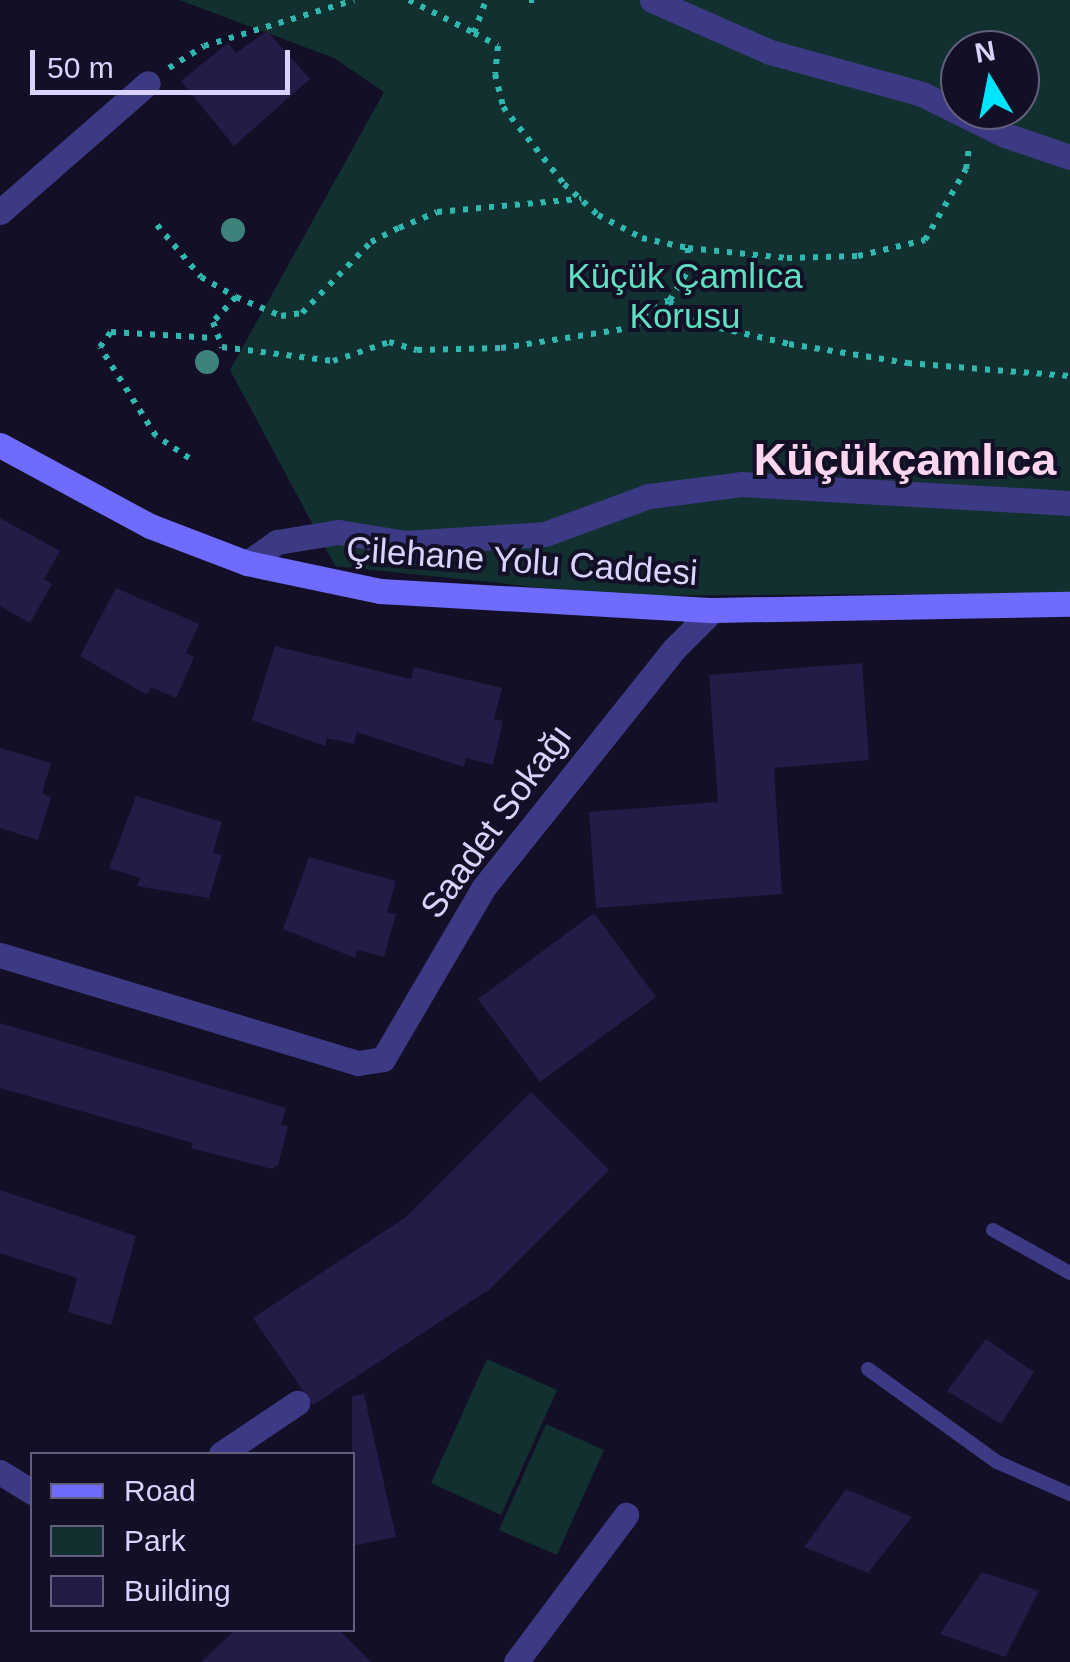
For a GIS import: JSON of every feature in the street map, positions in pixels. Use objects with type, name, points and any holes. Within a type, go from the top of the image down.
[{"type":"street","points":[[652,0],[770,52],[922,94],[940,103]]},
{"type":"street","points":[[0,212],[148,83]]},
{"type":"street","points":[[1002,130],[1070,157]]},
{"type":"street","name":"Çilehane Yolu Caddesi","points":[[0,445],[120,513],[247,563],[316,580],[436,597],[713,610],[1070,604]]},
{"type":"street","points":[[247,563],[277,542],[338,532],[406,543],[505,540],[544,534],[650,496],[741,484],[1070,503]]},
{"type":"street","points":[[316,580],[300,567],[303,553],[338,532]]},
{"type":"street","name":"Saadet Sokağı","points":[[0,955],[358,1062],[383,1059],[484,887],[593,747],[713,610]]},
{"type":"street","points":[[224,1452],[297,1403]]},
{"type":"street","points":[[0,1472],[30,1491]]},
{"type":"street","points":[[516,1662],[626,1515]]},
{"type":"lane","points":[[993,1230],[1070,1273]]},
{"type":"lane","points":[[868,1369],[997,1462],[1070,1494]]},
{"type":"path","points":[[148,83],[204,46],[354,0]]},
{"type":"path","points":[[409,0],[498,46],[495,74],[502,108],[528,145],[581,199],[642,238],[688,248],[804,258],[858,256],[925,240],[966,169],[971,130]]},
{"type":"path","points":[[474,33],[486,0]]},
{"type":"path","points":[[157,225],[200,277],[281,316],[302,313],[372,242],[425,218],[581,199]]},
{"type":"path","points":[[236,297],[213,322],[214,338],[222,348],[333,361],[389,342],[417,350],[501,348],[636,327],[652,304],[670,301],[686,274],[688,248]]},
{"type":"path","points":[[670,301],[694,322],[789,344],[907,363],[1070,376]]},
{"type":"path","points":[[189,458],[156,436],[100,347],[111,332],[214,338]]},
{"type":"green space","name":"Küçük Çamlıca Korusu","points":[[179,0],[1070,0],[1070,593],[621,596],[335,566],[230,370],[384,92],[334,58]]},
{"type":"green space","points":[[487,1359],[557,1390],[501,1515],[431,1483]]},
{"type":"green space","points":[[546,1424],[604,1450],[557,1555],[499,1530]]},
{"type":"building","points":[[267,31],[310,79],[234,146],[181,81],[228,43],[236,53]]},
{"type":"building","points":[[0,518],[60,551],[44,579],[52,584],[30,623],[0,606]]},
{"type":"building","points":[[116,588],[199,624],[186,653],[194,657],[176,698],[151,687],[147,695],[80,656]]},
{"type":"building","points":[[275,646],[411,679],[414,667],[502,688],[494,719],[503,721],[493,765],[466,758],[464,767],[357,732],[354,744],[327,738],[325,746],[252,720]]},
{"type":"building","points":[[862,663],[869,760],[774,768],[782,894],[596,908],[589,812],[718,802],[709,675]]},
{"type":"building","points":[[0,748],[51,763],[42,793],[51,797],[38,840],[0,828]]},
{"type":"building","points":[[136,796],[222,822],[213,853],[222,855],[209,898],[137,886],[140,878],[109,868]]},
{"type":"building","points":[[309,857],[396,881],[387,912],[396,914],[384,957],[357,950],[355,958],[283,929]]},
{"type":"building","points":[[594,913],[656,997],[540,1082],[478,999]]},
{"type":"building","points":[[0,1023],[286,1108],[281,1125],[288,1126],[278,1165],[272,1169],[191,1148],[193,1143],[0,1088]]},
{"type":"building","points":[[531,1092],[609,1170],[490,1289],[313,1405],[253,1318],[406,1217]]},
{"type":"building","points":[[0,1190],[136,1236],[111,1325],[68,1312],[77,1278],[0,1253]]},
{"type":"building","points":[[986,1339],[1034,1372],[1001,1424],[947,1391]]},
{"type":"building","points":[[364,1394],[396,1537],[355,1545],[355,1452],[352,1396]]},
{"type":"building","points":[[846,1489],[912,1517],[868,1573],[804,1547]]},
{"type":"building","points":[[982,1572],[1039,1591],[1005,1657],[940,1634]]},
{"type":"building","points":[[233,1632],[341,1632],[371,1662],[201,1662]]},
{"type":"district","name":"Küçükçamlıca","points":[[905,460]]}]
